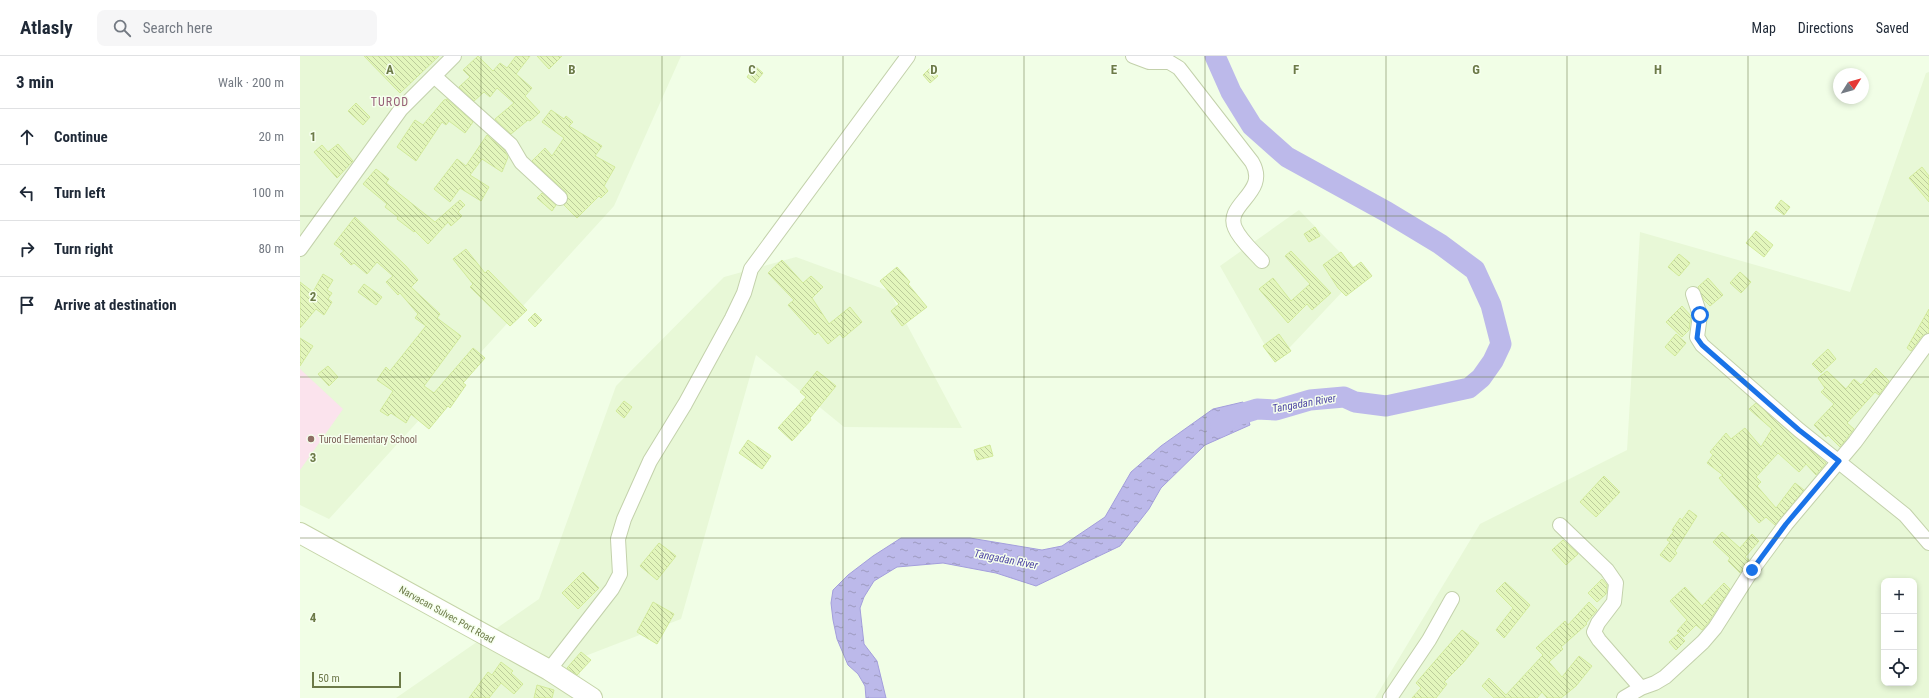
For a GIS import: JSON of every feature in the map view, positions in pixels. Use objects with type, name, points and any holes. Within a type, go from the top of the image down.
[{"type":"street","points":[[300,249],[401,109],[454,56]]},
{"type":"street","points":[[550,670],[612,589],[620,574],[618,539],[624,519],[650,461],[685,404],[732,318],[744,293],[750,269],[908,56]]},
{"type":"street","points":[[1133,56],[1150,62],[1169,62],[1179,68],[1252,162],[1257,176],[1256,183],[1237,210],[1233,220],[1234,227],[1240,236],[1262,261]]},
{"type":"street","points":[[434,76],[511,145],[521,162],[560,198]]},
{"type":"street","points":[[1693,294],[1700,315],[1697,338],[1702,345],[1799,430],[1905,515],[1929,543]]},
{"type":"street","points":[[1624,698],[1665,677],[1703,642],[1715,628],[1752,570],[1786,524],[1872,421],[1929,341]]},
{"type":"street","points":[[1560,525],[1607,570],[1616,583],[1614,602],[1598,623],[1594,632],[1599,640],[1641,688]]},
{"type":"street","name":"Narvacan Sulvec Port Road","points":[[300,533],[550,670],[592,698]]},
{"type":"street","points":[[1390,698],[1429,640],[1452,599]]},
{"type":"shaded area","points":[[300,56],[681,56],[614,206],[329,519],[300,505]]},
{"type":"shaded area","points":[[1929,72],[1929,698],[1375,698],[1480,524],[1627,450],[1640,232],[1850,292],[1926,73]]},
{"type":"shaded area","points":[[1299,210],[1360,273],[1275,363],[1220,266]]},
{"type":"shaded area","points":[[796,257],[889,291],[962,428],[844,427],[756,355],[681,619],[580,658],[580,698],[396,698],[539,599],[616,386],[724,277]]},
{"type":"shaded area","name":"Turod Elementary School","points":[[300,369],[343,409],[300,470]]},
{"type":"water","points":[[1243,402],[1250,425],[1205,445],[1161,488],[1149,509],[1120,546],[1036,586],[996,573],[943,563],[897,567],[874,581],[864,597],[860,608],[864,644],[877,661],[886,698],[866,698],[865,686],[858,674],[848,665],[837,639],[833,620],[831,603],[833,590],[848,575],[873,556],[901,538],[970,538],[1042,550],[1062,546],[1105,517],[1131,472],[1161,446],[1213,409]]},
{"type":"building","points":[[364,56],[439,56],[400,93]]},
{"type":"building","points":[[478,56],[493,71],[500,63],[507,68],[516,56],[530,56],[516,74],[532,88],[525,96],[540,112],[511,134],[495,119],[514,103],[497,88],[490,97],[484,92],[474,101],[459,87],[470,77],[463,70]]},
{"type":"building","points":[[537,56],[562,56],[549,69]]},
{"type":"building","points":[[755,66],[763,73],[755,83],[747,77]]},
{"type":"building","points":[[930,68],[938,76],[930,83],[923,75]]},
{"type":"building","points":[[447,99],[473,122],[465,133],[449,121],[446,125],[442,122],[416,161],[397,147],[415,120],[423,125],[444,100]]},
{"type":"building","points":[[356,103],[370,117],[363,125],[348,111]]},
{"type":"building","points":[[551,110],[564,119],[566,116],[573,122],[569,126],[602,146],[595,156],[615,167],[604,186],[608,191],[601,198],[599,196],[577,218],[564,205],[568,199],[566,192],[532,161],[545,148],[552,156],[564,138],[542,122]]},
{"type":"building","points":[[487,135],[504,150],[508,157],[502,172],[482,159],[470,175],[489,187],[481,201],[460,188],[450,202],[434,189],[457,159],[466,166]]},
{"type":"building","points":[[338,144],[353,161],[337,178],[314,152],[322,145],[328,152]]},
{"type":"building","points":[[1922,167],[1929,176],[1929,202],[1909,178]]},
{"type":"building","points":[[376,169],[389,179],[386,183],[435,222],[460,200],[465,205],[458,212],[462,216],[451,226],[448,222],[428,244],[415,231],[414,232],[397,219],[398,217],[385,207],[387,204],[363,184]]},
{"type":"building","points":[[542,193],[556,205],[552,211],[537,198]]},
{"type":"building","points":[[1781,200],[1790,207],[1784,215],[1775,208]]},
{"type":"building","points":[[355,217],[406,266],[418,280],[411,287],[440,314],[437,318],[461,336],[424,386],[434,393],[473,348],[485,358],[463,383],[466,385],[450,408],[448,406],[429,429],[411,414],[406,423],[391,413],[388,416],[380,411],[393,391],[377,380],[386,367],[390,371],[426,326],[415,318],[418,314],[400,293],[398,295],[386,282],[393,276],[377,262],[367,274],[354,263],[351,265],[340,254],[344,251],[334,244]]},
{"type":"building","points":[[1315,227],[1320,236],[1309,242],[1304,234]]},
{"type":"building","points":[[1756,231],[1773,245],[1764,257],[1746,243]]},
{"type":"building","points":[[466,249],[485,273],[488,270],[527,310],[510,326],[470,287],[473,284],[453,259]]},
{"type":"building","points":[[1291,251],[1331,293],[1312,310],[1307,304],[1288,323],[1259,289],[1273,278],[1291,301],[1310,284],[1285,256]]},
{"type":"building","points":[[1341,252],[1353,268],[1361,262],[1372,276],[1346,296],[1338,288],[1323,265]]},
{"type":"building","points":[[1679,254],[1690,263],[1679,276],[1668,267]]},
{"type":"building","points":[[782,260],[803,283],[811,276],[823,287],[812,298],[829,324],[850,307],[862,322],[843,338],[840,334],[828,344],[818,332],[815,335],[788,305],[794,300],[768,273]]},
{"type":"building","points":[[897,267],[910,282],[908,284],[927,307],[902,326],[891,311],[899,304],[880,281]]},
{"type":"building","points":[[1740,272],[1751,282],[1741,293],[1730,283]]},
{"type":"building","points":[[323,274],[333,280],[327,290],[332,293],[328,299],[332,302],[324,315],[316,309],[300,328],[300,282],[313,292]]},
{"type":"building","points":[[1708,278],[1723,295],[1710,306],[1704,300],[1698,287]]},
{"type":"building","points":[[364,284],[382,297],[376,305],[358,292]]},
{"type":"building","points":[[1682,306],[1691,316],[1689,330],[1682,337],[1666,322]]},
{"type":"building","points":[[1929,309],[1929,333],[1922,336],[1911,351],[1907,348]]},
{"type":"building","points":[[535,313],[542,320],[535,327],[528,320]]},
{"type":"building","points":[[1279,334],[1291,351],[1275,362],[1263,346]]},
{"type":"building","points":[[1676,334],[1686,343],[1675,356],[1665,347]]},
{"type":"building","points":[[300,338],[313,346],[300,366]]},
{"type":"building","points":[[1828,349],[1836,359],[1821,373],[1812,364]]},
{"type":"building","points":[[328,366],[338,377],[329,386],[318,374]]},
{"type":"building","points":[[1876,368],[1889,381],[1879,395],[1875,392],[1847,423],[1854,429],[1840,447],[1828,435],[1826,437],[1814,425],[1834,404],[1821,392],[1825,388],[1818,378],[1827,371],[1846,389],[1854,379],[1861,385]]},
{"type":"building","points":[[817,371],[836,386],[810,418],[811,420],[792,441],[778,428],[806,397],[800,392]]},
{"type":"building","points":[[624,401],[632,407],[624,418],[616,411]]},
{"type":"building","points":[[1756,403],[1826,463],[1816,475],[1806,464],[1799,472],[1778,453],[1756,477],[1761,482],[1757,486],[1776,508],[1795,483],[1804,490],[1775,525],[1766,517],[1759,523],[1719,478],[1723,475],[1707,463],[1713,455],[1710,452],[1726,433],[1731,439],[1745,428],[1761,447],[1772,429],[1749,409]]},
{"type":"building","points":[[748,440],[771,456],[762,469],[739,453]]},
{"type":"building","points":[[990,445],[993,456],[977,460],[974,450]]},
{"type":"building","points":[[1604,476],[1620,492],[1596,517],[1580,502]]},
{"type":"building","points":[[1689,510],[1697,516],[1675,551],[1677,553],[1670,562],[1660,555],[1670,542],[1667,540],[1674,531],[1672,530],[1680,518],[1682,520]]},
{"type":"building","points":[[1722,532],[1740,548],[1752,534],[1759,541],[1745,557],[1749,560],[1740,573],[1728,561],[1730,558],[1713,542]]},
{"type":"building","points":[[1563,540],[1578,554],[1566,565],[1552,550]]},
{"type":"building","points":[[659,543],[676,556],[657,580],[640,566]]},
{"type":"building","points":[[583,572],[599,588],[578,609],[562,593]]},
{"type":"building","points":[[1602,579],[1607,585],[1606,594],[1597,602],[1588,593]]},
{"type":"building","points":[[1505,582],[1530,605],[1504,638],[1496,630],[1513,608],[1496,591]]},
{"type":"building","points":[[1724,583],[1730,589],[1708,623],[1702,630],[1696,625],[1684,637],[1677,631],[1687,620],[1670,601],[1685,587],[1702,606]]},
{"type":"building","points":[[653,602],[674,614],[657,644],[637,632]]},
{"type":"building","points":[[1589,602],[1597,610],[1586,623],[1587,624],[1561,647],[1563,649],[1549,662],[1562,677],[1579,656],[1592,666],[1576,686],[1561,698],[1547,698],[1542,692],[1537,698],[1494,698],[1482,686],[1489,678],[1506,695],[1543,655],[1536,648],[1565,621],[1568,625]]},
{"type":"building","points":[[1462,630],[1479,643],[1463,663],[1444,682],[1447,684],[1436,698],[1412,698],[1421,688],[1416,683]]},
{"type":"building","points":[[1678,634],[1685,641],[1676,650],[1669,642]]},
{"type":"building","points":[[581,652],[591,660],[577,675],[567,668]]},
{"type":"building","points":[[501,662],[513,671],[511,673],[523,684],[514,694],[501,683],[489,698],[469,698],[488,672],[492,675]]},
{"type":"building","points":[[537,685],[554,690],[552,698],[534,698]]},
{"type":"waterway","name":"Tangadan River","points":[[1215,56],[1231,92],[1252,126],[1287,157],[1387,212],[1440,244],[1475,270],[1491,305],[1501,344],[1493,361],[1481,378],[1469,388],[1386,406],[1355,402],[1344,397],[1310,400],[1276,410],[1257,409],[1231,417],[1221,426]]},
{"type":"place","name":"Turod Elementary School","points":[[311,439]]},
{"type":"district","name":"TUROD","points":[[390,102]]},
{"type":"route","points":[[1700,315],[1697,338],[1702,345],[1799,430],[1839,461],[1786,524],[1752,570]]}]
